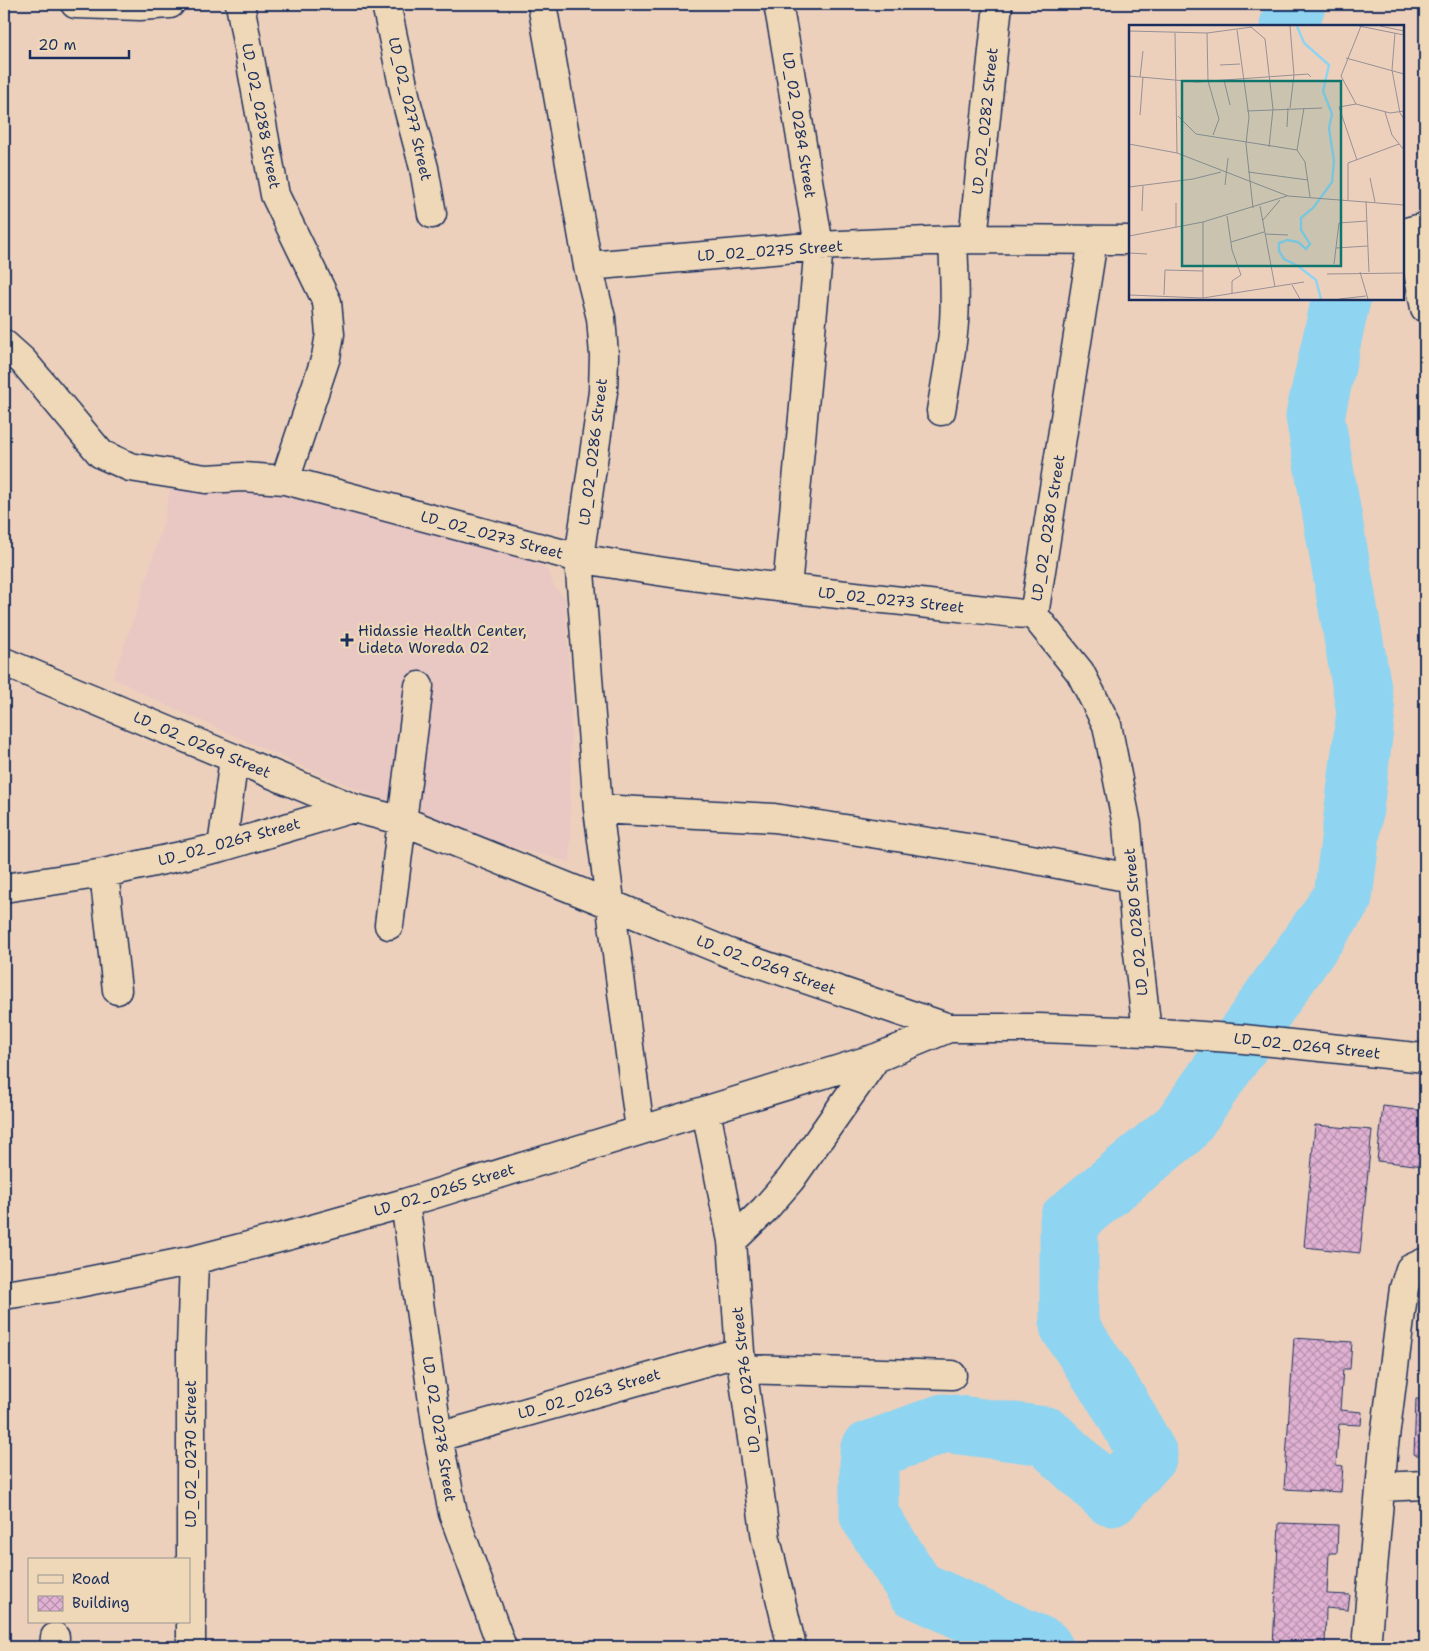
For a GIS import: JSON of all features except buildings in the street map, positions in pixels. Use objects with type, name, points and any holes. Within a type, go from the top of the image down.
[{"type":"street","points":[[75,4],[140,6],[170,4]]},
{"type":"street","name":"LD_02_0288 Street","points":[[240,4],[275,195],[327,302],[330,334],[326,357],[285,480]]},
{"type":"street","name":"LD_02_0277 Street","points":[[386,4],[407,104],[424,168],[432,214]]},
{"type":"street","name":"LD_02_0286 Street","points":[[542,4],[588,266],[601,318],[604,355],[603,392],[579,558],[598,809],[640,1130]]},
{"type":"street","name":"LD_02_0284 Street","points":[[778,4],[819,246],[786,588]]},
{"type":"street","name":"LD_02_0282 Street","points":[[963,240],[998,4]]},
{"type":"street","points":[[1425,227],[1410,230],[1425,308]]},
{"type":"street","points":[[941,411],[950,362],[963,240]]},
{"type":"street","name":"LD_02_0275 Street","points":[[588,266],[819,246],[963,240],[1129,240]]},
{"type":"street","name":"LD_02_0280 Street","points":[[1093,240],[1034,615],[1080,672],[1107,724],[1126,825],[1146,1032]]},
{"type":"street","name":"LD_02_0273 Street","points":[[4,344],[23,361],[101,454],[130,468],[206,479],[243,477],[285,480],[579,558],[618,565],[786,588],[1034,615]]},
{"type":"street","name":"LD_02_0269 Street","points":[[4,662],[353,808],[403,822],[729,953],[949,1028],[1039,1028],[1146,1032],[1244,1039],[1425,1058]]},
{"type":"street","points":[[389,926],[419,686]]},
{"type":"street","points":[[222,846],[234,758]]},
{"type":"street","name":"LD_02_0267 Street","points":[[4,888],[104,873],[222,846],[353,808]]},
{"type":"street","points":[[598,809],[774,818],[1000,853],[1131,878]]},
{"type":"street","points":[[104,873],[117,990]]},
{"type":"street","name":"LD_02_0265 Street","points":[[4,1295],[58,1287],[194,1260],[405,1203],[876,1058],[949,1028]]},
{"type":"street","points":[[732,1241],[765,1209],[791,1179],[876,1058]]},
{"type":"street","name":"LD_02_0276 Street","points":[[706,1111],[732,1241],[742,1361],[766,1539],[792,1647]]},
{"type":"street","name":"LD_02_0278 Street","points":[[405,1203],[438,1437],[453,1513],[502,1647]]},
{"type":"street","name":"LD_02_0270 Street","points":[[191,1647],[194,1260]]},
{"type":"street","points":[[1368,1636],[1384,1444],[1404,1288],[1410,1269],[1425,1262]]},
{"type":"street","name":"LD_02_0263 Street","points":[[438,1437],[742,1361],[952,1375]]},
{"type":"street","points":[[1380,1487],[1425,1485]]},
{"type":"shaded area","name":"Hidassie Health Center, Lideta Woreda 02","points":[[262,478],[540,564],[549,572],[553,585],[565,598],[571,703],[570,862],[513,847],[422,816],[316,772],[164,704],[113,678],[139,603],[164,521],[170,490],[206,479]]},
{"type":"waterway","points":[[1289,25],[1296,4]]},
{"type":"waterway","points":[[1043,1647],[916,1589],[869,1515],[869,1451],[944,1423],[1046,1436],[1111,1497],[1148,1455],[1120,1404],[1069,1326],[1069,1220],[1181,1128],[1343,897],[1366,712],[1315,416],[1341,300]]},
{"type":"place","name":"Hidassie Health Center, Lideta Woreda 02","points":[[347,640]]}]
